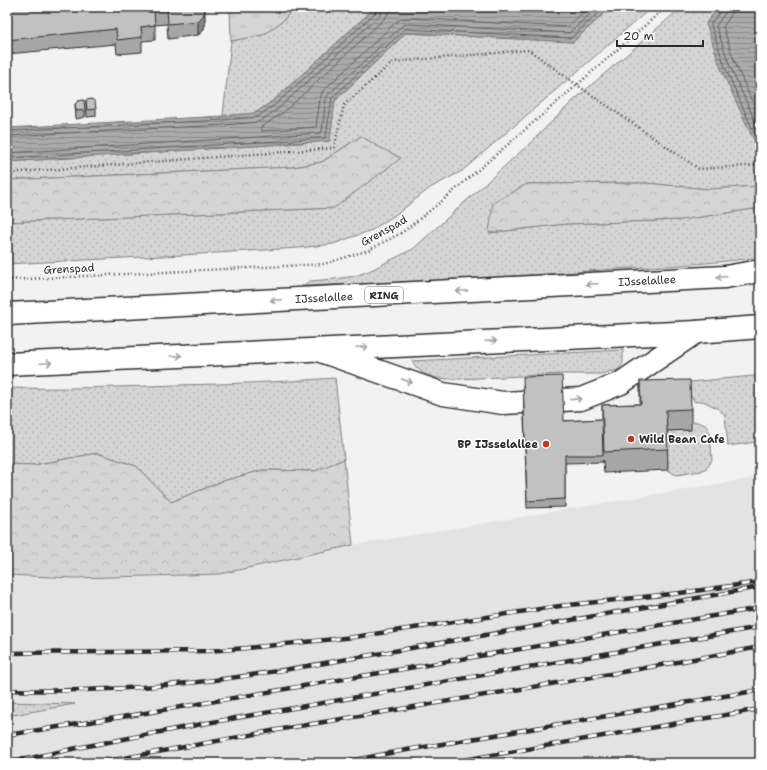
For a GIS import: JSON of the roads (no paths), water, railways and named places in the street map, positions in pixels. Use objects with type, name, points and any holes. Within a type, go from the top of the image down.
[{"type":"main road","name":"IJsselallee","points":[[7,314],[725,277],[760,271]]},
{"type":"main road","points":[[7,364],[696,332],[760,327]]},
{"type":"main road","points":[[317,349],[443,394],[503,403],[526,402],[580,399],[614,386],[621,383],[696,332]]},
{"type":"water","points":[[376,7],[611,7],[573,42],[406,33],[335,100],[330,141],[7,162],[7,128],[255,113],[274,100]]},
{"type":"water","points":[[719,7],[760,7],[760,148],[758,148],[749,130],[721,69],[706,23]]},
{"type":"railway","points":[[7,653],[207,651],[247,648],[354,637],[560,606],[680,593],[753,583]]},
{"type":"railway","points":[[7,690],[55,691],[126,688],[247,676],[760,587]]},
{"type":"railway","points":[[7,735],[122,717],[760,608]]},
{"type":"railway","points":[[7,763],[207,723],[760,627]]},
{"type":"railway","points":[[97,763],[288,728],[628,671],[760,647]]},
{"type":"railway","points":[[340,763],[395,752],[760,690]]},
{"type":"railway","points":[[446,763],[760,709]]},
{"type":"place","name":"Wild Bean Cafe","points":[[631,439]]},
{"type":"place","name":"BP IJsselallee","points":[[546,444]]}]
